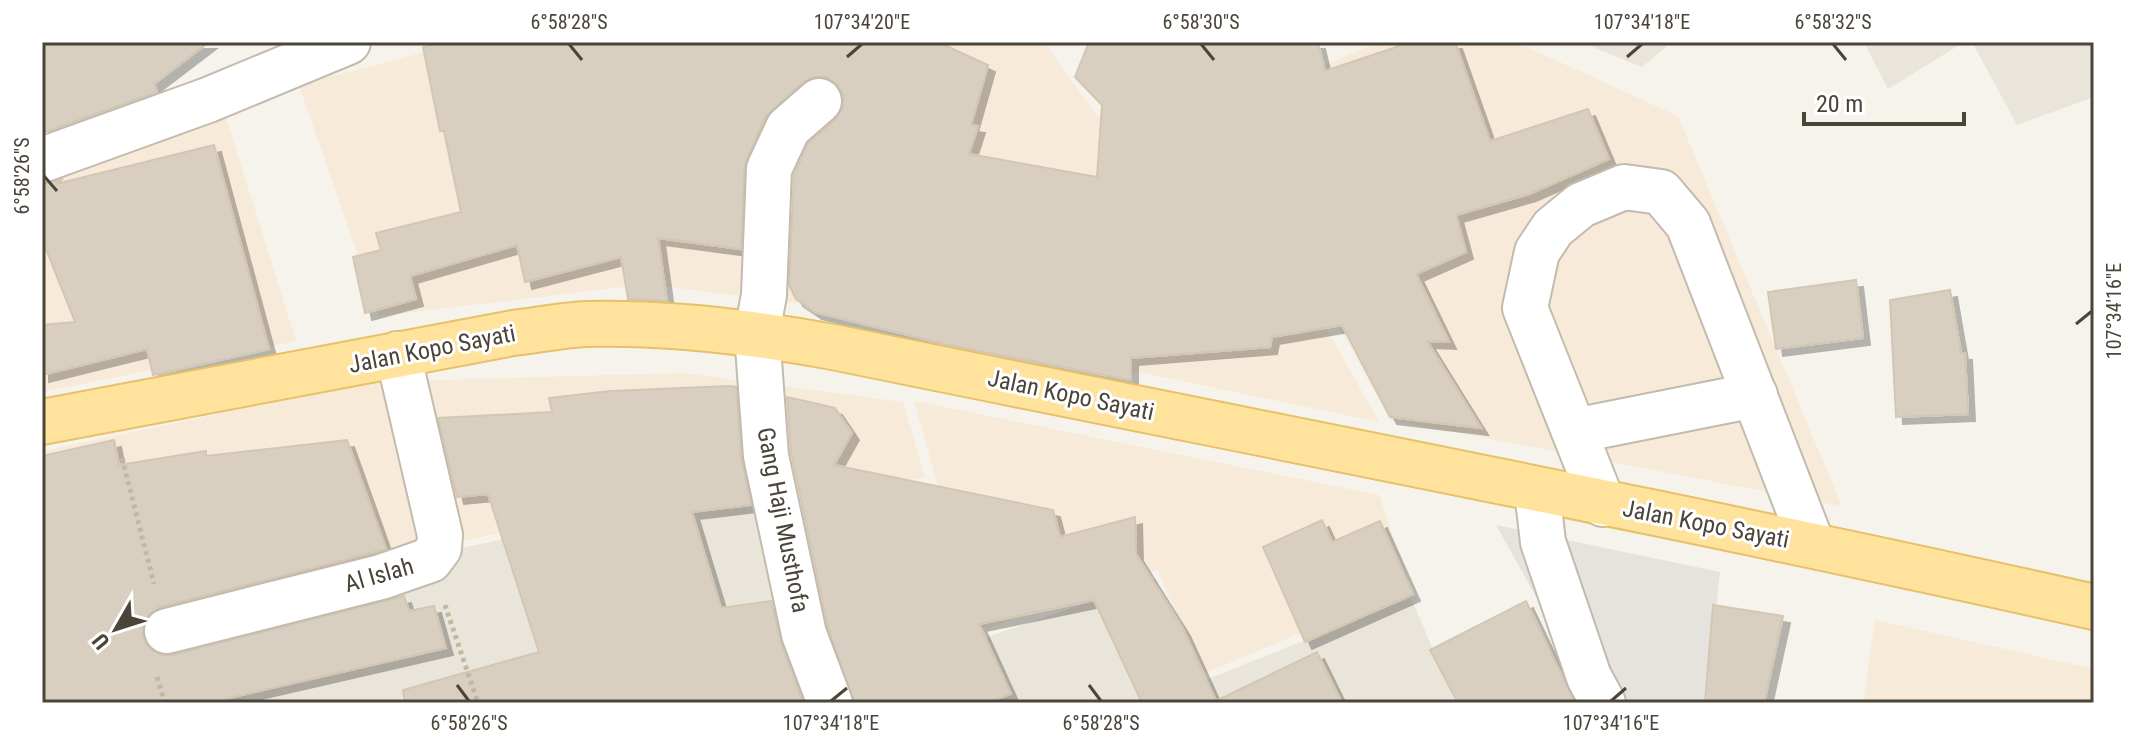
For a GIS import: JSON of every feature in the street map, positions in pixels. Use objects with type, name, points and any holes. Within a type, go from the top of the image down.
[{"type":"main road","name":"Jalan Kopo Sayati","points":[[42,422],[513,333],[584,324],[661,324],[757,333],[1812,544],[2094,607]]},
{"type":"street","points":[[42,160],[208,100],[348,42]]},
{"type":"street","name":"Gang Haji Musthofa","points":[[819,101],[788,128],[769,169],[764,295],[757,333],[766,456],[804,634],[830,703]]},
{"type":"street","points":[[1603,504],[1525,308],[1537,252],[1553,228],[1581,205],[1624,187],[1661,192],[1688,224],[1812,544]]},
{"type":"street","name":"Al Islah","points":[[167,631],[381,577],[430,560],[439,548],[440,535],[398,354]]},
{"type":"street","points":[[1574,431],[1755,395]]},
{"type":"street","points":[[1537,491],[1543,542],[1589,677],[1603,703]]},
{"type":"path","points":[[110,410],[167,631],[170,648],[157,676],[165,703]]},
{"type":"path","points":[[430,560],[478,703]]},
{"type":"shaded area","points":[[463,42],[819,84],[917,56],[952,42],[1044,42],[1097,116],[1123,132],[1207,116],[1379,422],[827,307],[648,284],[379,316],[299,85]]},
{"type":"shaded area","points":[[1378,42],[1516,42],[1678,116],[1842,506],[1391,420],[1218,112]]},
{"type":"shaded area","points":[[1581,42],[1672,42],[1642,67]]},
{"type":"shaded area","points":[[1864,42],[1964,42],[1888,89]]},
{"type":"shaded area","points":[[1972,42],[2094,42],[2094,97],[2017,125]]},
{"type":"shaded area","points":[[224,111],[296,341],[42,392],[42,169]]},
{"type":"shaded area","points":[[683,373],[903,402],[925,477],[773,504],[757,478],[298,576],[155,620],[158,681],[83,703],[42,614],[42,451],[372,382]]},
{"type":"shaded area","points":[[914,401],[1379,495],[1411,587],[1205,673],[1157,570],[979,631]]},
{"type":"shaded area","points":[[751,484],[768,513],[930,486],[976,641],[1155,579],[1198,683],[1411,598],[1443,673],[1543,634],[1583,703],[115,703],[168,685],[158,630],[435,554]]},
{"type":"shaded area","points":[[1496,525],[1720,572],[1706,703],[1595,703]]},
{"type":"shaded area","points":[[1875,620],[2094,669],[2094,703],[1863,703]]},
{"type":"building","points":[[42,42],[209,42],[154,84],[157,92],[42,133]]},
{"type":"building","points":[[450,42],[938,42],[988,65],[971,125],[978,126],[969,154],[1097,177],[1102,105],[1075,77],[1089,42],[1318,42],[1325,71],[1411,42],[1455,42],[1490,141],[1588,109],[1609,159],[1529,194],[1456,215],[1466,252],[1416,274],[1449,342],[1427,341],[1481,428],[1390,417],[1342,325],[1272,337],[1270,347],[1131,358],[1131,380],[953,346],[815,312],[796,299],[789,285],[794,175],[808,143],[835,120],[843,108],[844,97],[838,85],[826,77],[813,77],[803,82],[765,117],[744,167],[741,249],[658,238],[667,301],[628,299],[621,257],[525,282],[517,245],[410,276],[416,299],[365,313],[353,257],[381,250],[376,233],[461,212],[423,47]]},
{"type":"building","points":[[214,145],[269,349],[153,375],[147,349],[42,375],[42,325],[75,322],[42,239],[42,184],[63,179],[56,184]]},
{"type":"building","points":[[1856,280],[1863,338],[1776,349],[1768,292]]},
{"type":"building","points":[[1950,290],[1961,353],[1965,353],[1968,414],[1896,417],[1890,300]]},
{"type":"building","points":[[736,387],[741,458],[751,505],[692,512],[721,608],[771,601],[781,643],[803,703],[405,703],[403,690],[539,652],[488,494],[457,497],[438,418],[552,412],[549,398],[610,391]]},
{"type":"building","points":[[787,397],[835,408],[852,433],[834,465],[1053,510],[1060,537],[1135,517],[1136,554],[1183,629],[1216,701],[1317,652],[1342,703],[1142,703],[1094,600],[979,624],[1011,694],[983,703],[854,703],[828,627],[791,452]]},
{"type":"building","points":[[114,440],[119,465],[206,451],[206,456],[347,440],[386,549],[160,607],[149,614],[143,625],[143,638],[150,649],[161,655],[173,655],[404,596],[409,611],[434,606],[446,648],[207,703],[42,703],[42,456]]},
{"type":"building","points":[[1322,520],[1332,542],[1380,521],[1413,594],[1305,642],[1263,547]]},
{"type":"building","points":[[1526,601],[1575,703],[1458,703],[1430,650]]},
{"type":"building","points":[[1713,605],[1783,616],[1764,703],[1705,703]]}]
